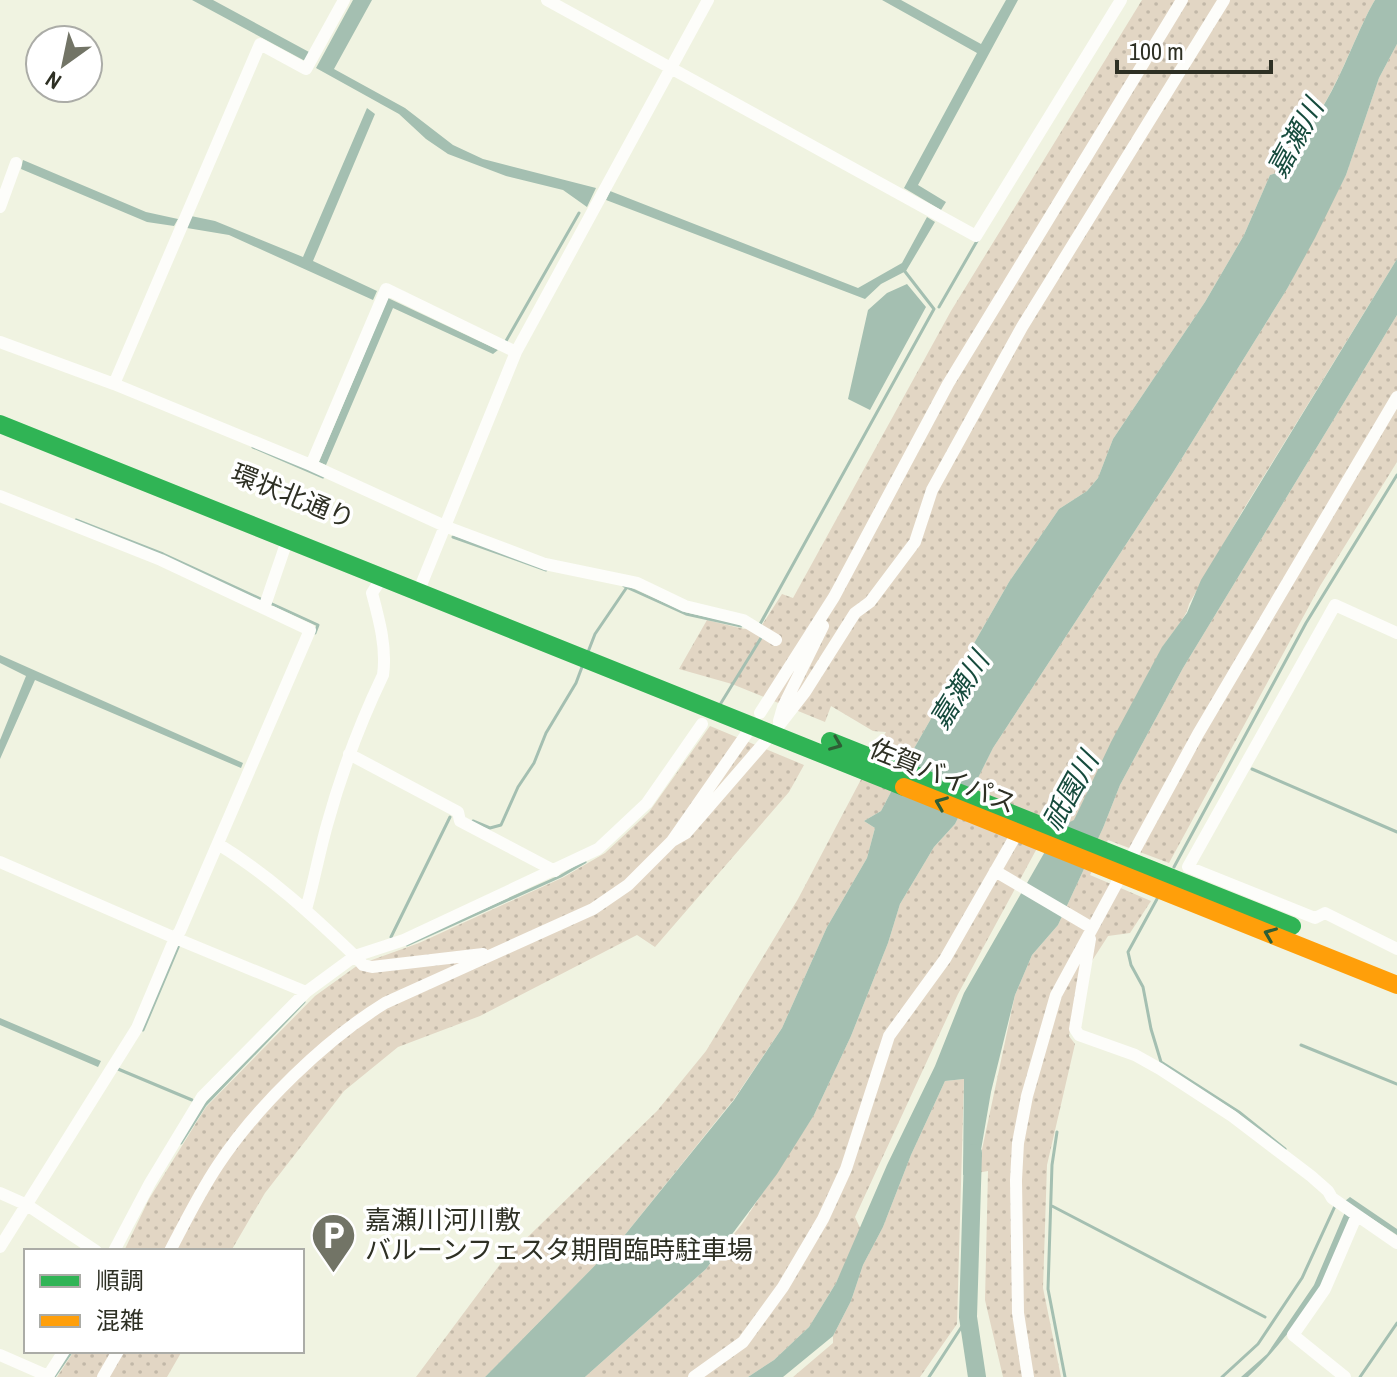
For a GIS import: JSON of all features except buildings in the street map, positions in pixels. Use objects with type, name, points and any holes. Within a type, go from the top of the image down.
[{"type":"highway","name":"環状北通り","points":[[0,409],[562,643]]},
{"type":"highway","name":"環状北通り","points":[[0,424],[383,576],[422,584]]},
{"type":"highway","name":"佐賀バイパス","points":[[562,643],[1345,956],[1397,985]]},
{"type":"highway","name":"佐賀バイパス","points":[[1345,956],[1397,969]]},
{"type":"street","points":[[114,384],[260,44],[306,69],[344,0]]},
{"type":"street","points":[[547,0],[976,236],[1121,0]]},
{"type":"street","points":[[422,584],[516,352],[708,0]]},
{"type":"street","points":[[171,1249],[219,1163],[261,1110],[353,1023],[385,1003],[593,909],[628,885],[672,841],[834,597],[948,384],[1182,0]]},
{"type":"street","points":[[672,841],[686,833],[777,728],[805,692],[855,613],[870,602],[915,542],[932,490],[1022,327],[1224,0]]},
{"type":"street","points":[[0,207],[16,163]]},
{"type":"street","points":[[316,467],[386,289],[516,352]]},
{"type":"street","points":[[0,342],[114,384],[316,467],[447,527],[545,564],[637,583],[685,606],[743,620],[776,640]]},
{"type":"street","points":[[1028,1377],[1018,1313],[1018,1143],[1027,1096],[1052,1008],[1198,734],[1397,397]]},
{"type":"street","points":[[0,496],[266,603],[310,630],[222,847],[175,938],[137,1028],[31,1208],[0,1247]]},
{"type":"street","points":[[266,603],[288,538]]},
{"type":"street","points":[[306,909],[349,754],[383,675],[385,665],[380,623],[372,593],[383,576]]},
{"type":"street","points":[[777,728],[783,707],[829,614],[834,597]]},
{"type":"street","points":[[1397,633],[1335,605],[1188,867],[1315,918],[1325,913],[1397,949]]},
{"type":"street","points":[[115,1249],[150,1183],[202,1097],[306,992],[359,961],[598,849],[647,803],[702,724]]},
{"type":"street","points":[[349,754],[458,812],[460,821],[555,871]]},
{"type":"street","points":[[694,1377],[743,1342],[783,1287],[836,1193],[889,1036],[945,959],[1021,826]]},
{"type":"street","points":[[222,847],[252,866],[306,909],[359,961],[372,967],[483,954],[490,956]]},
{"type":"street","points":[[0,862],[306,992]]},
{"type":"street","points":[[995,871],[1092,928]]},
{"type":"street","points":[[1092,928],[1075,1029],[1079,1035],[1135,1055],[1232,1116],[1311,1176],[1356,1217],[1397,1243]]},
{"type":"street","points":[[0,1193],[31,1208],[93,1249]]},
{"type":"street","points":[[1345,1377],[1293,1335],[1325,1289],[1356,1217]]},
{"type":"street","points":[[0,1355],[48,1377],[63,1353]]},
{"type":"street","points":[[103,1377],[117,1353]]},
{"type":"shaded area","points":[[1142,0],[1375,0],[1329,95],[1307,128],[1295,137],[1283,171],[1270,175],[1244,235],[1205,302],[1113,439],[1098,478],[1087,491],[1059,509],[1009,582],[881,811],[864,821],[875,828],[867,858],[827,927],[782,1028],[734,1099],[624,1236],[485,1377],[416,1377],[501,1263],[657,1111],[706,1051],[798,899],[886,732],[873,731],[831,706],[825,722],[732,684],[679,669],[707,620],[744,629],[762,625],[782,594],[793,598],[951,311]]},
{"type":"shaded area","points":[[1397,44],[1397,259],[1161,650],[1074,821],[1059,827],[1071,806],[1061,804],[958,994],[855,1217],[861,1230],[836,1283],[809,1327],[774,1360],[748,1377],[585,1377],[706,1269],[742,1224],[814,1115],[851,1036],[900,904],[934,847],[955,824],[993,748],[1172,474],[1287,289],[1346,175],[1379,78]]},
{"type":"shaded area","points":[[1397,315],[1397,462],[1320,586],[1169,863],[1108,840],[1090,875],[1151,901],[1130,933],[1108,936],[1079,981],[1069,1036],[1075,1044],[1047,1165],[1043,1288],[1061,1377],[1003,1377],[985,1300],[988,1171],[977,1173],[1015,995],[1032,955],[1058,925],[1120,785],[1183,668]]},
{"type":"shaded area","points":[[710,726],[804,765],[789,792],[655,947],[637,935],[480,1016],[398,1047],[344,1091],[265,1193],[232,1249],[125,1249],[149,1199],[206,1107],[315,996],[358,965],[419,943],[564,877],[605,853],[649,812]]},
{"type":"shaded area","points":[[964,1079],[957,1324],[920,1377],[793,1377],[833,1343],[833,1336],[851,1301],[863,1265],[883,1227],[945,1081]]},
{"type":"shaded area","points":[[73,1353],[181,1353],[167,1377],[57,1377]]},
{"type":"water","points":[[192,0],[213,0],[309,52],[305,61]]},
{"type":"water","points":[[353,0],[372,0],[334,69],[405,108],[453,145],[483,159],[596,188],[587,207],[563,190],[506,176],[448,154],[399,114],[316,68]]},
{"type":"water","points":[[882,0],[901,0],[981,44],[1006,0],[1018,0],[918,185],[946,202],[941,210],[904,188],[977,53]]},
{"type":"water","name":"嘉瀬川","points":[[1375,0],[1397,0],[1397,44],[1379,78],[1346,175],[1315,238],[1287,289],[1172,474],[993,748],[955,824],[934,847],[900,904],[851,1036],[814,1115],[777,1174],[706,1269],[585,1377],[485,1377],[624,1236],[734,1100],[782,1028],[827,927],[867,858],[875,828],[864,821],[881,811],[1009,582],[1059,509],[1087,491],[1098,478],[1113,439],[1205,302],[1244,235],[1270,175],[1283,171],[1295,137],[1307,128],[1329,96]]},
{"type":"water","points":[[367,108],[375,114],[313,261],[377,291],[373,300],[229,235],[187,228],[191,216],[215,221],[303,257]]},
{"type":"water","points":[[23,160],[146,212],[178,219],[174,226],[147,222],[21,169]]},
{"type":"water","points":[[610,191],[858,288],[902,263],[927,217],[935,222],[906,271],[881,284],[865,299],[606,200]]},
{"type":"water","points":[[1397,259],[1397,315],[1183,668],[1120,785],[1058,925],[1032,955],[1015,995],[991,1092],[977,1173],[963,1175],[964,1079],[945,1081],[883,1227],[863,1265],[851,1301],[833,1336],[783,1377],[748,1377],[774,1360],[809,1327],[836,1283],[887,1165],[935,1066],[964,993],[1059,827],[1074,820],[1162,647],[1187,613],[1201,580]]},
{"type":"water","points":[[907,284],[926,307],[870,410],[848,399],[868,310],[887,293]]},
{"type":"water","points":[[388,298],[498,350],[493,354],[393,308],[326,465],[319,462]]},
{"type":"water","points":[[0,655],[243,763],[241,768],[35,680],[0,759],[0,740],[26,676],[0,663]]},
{"type":"water","points":[[0,1018],[101,1061],[98,1067],[0,1025]]},
{"type":"water","points":[[1350,1197],[1397,1229],[1397,1235],[1365,1214],[1326,1278],[1282,1340],[1248,1377],[1241,1377],[1267,1354],[1314,1285],[1348,1205],[1345,1201]]},
{"type":"waterway","points":[[506,341],[579,213]]},
{"type":"waterway","points":[[939,307],[977,241]]},
{"type":"waterway","points":[[759,626],[934,309],[903,269]]},
{"type":"waterway","points":[[253,447],[323,477]]},
{"type":"waterway","points":[[1174,867],[1306,623],[1397,475]]},
{"type":"waterway","points":[[76,520],[163,554],[263,600]]},
{"type":"waterway","points":[[453,537],[546,570]]},
{"type":"waterway","points":[[624,586],[686,614],[741,626]]},
{"type":"waterway","points":[[588,652],[595,634],[627,587]]},
{"type":"waterway","points":[[270,603],[318,625],[315,633]]},
{"type":"waterway","points":[[721,703],[761,638]]},
{"type":"waterway","points":[[473,821],[490,828],[501,825],[582,667]]},
{"type":"waterway","points":[[1252,769],[1397,832]]},
{"type":"waterway","points":[[391,937],[450,817]]},
{"type":"waterway","points":[[407,945],[561,876],[585,862]]},
{"type":"waterway","points":[[1157,899],[1128,952],[1143,987],[1161,1062],[1239,1112],[1285,1149]]},
{"type":"waterway","points":[[143,1030],[179,945]]},
{"type":"waterway","points":[[181,1143],[205,1105],[304,1002]]},
{"type":"waterway","points":[[1301,1045],[1397,1084]]},
{"type":"waterway","points":[[118,1069],[192,1100]]},
{"type":"waterway","points":[[1057,1132],[1052,1165],[1048,1289],[1065,1377]]},
{"type":"waterway","name":"祇園川","points":[[973,1153],[968,1317],[977,1377]]},
{"type":"waterway","points":[[1052,1206],[1265,1317]]},
{"type":"waterway","points":[[1222,1377],[1258,1344],[1302,1278],[1335,1206]]},
{"type":"waterway","points":[[929,1377],[968,1317]]},
{"type":"waterway","points":[[1360,1377],[1397,1323]]},
{"type":"waterway","points":[[54,1377],[71,1353]]},
{"type":"traffic: fast","points":[[0,424],[904,787]]},
{"type":"traffic: fast","points":[[830,741],[1292,926]]},
{"type":"traffic: slow","points":[[904,787],[1397,985]]},
{"type":"place","name":"嘉瀬川河川敷 バルーンフェスタ期間臨時駐車場","points":[[334,1274]]}]
